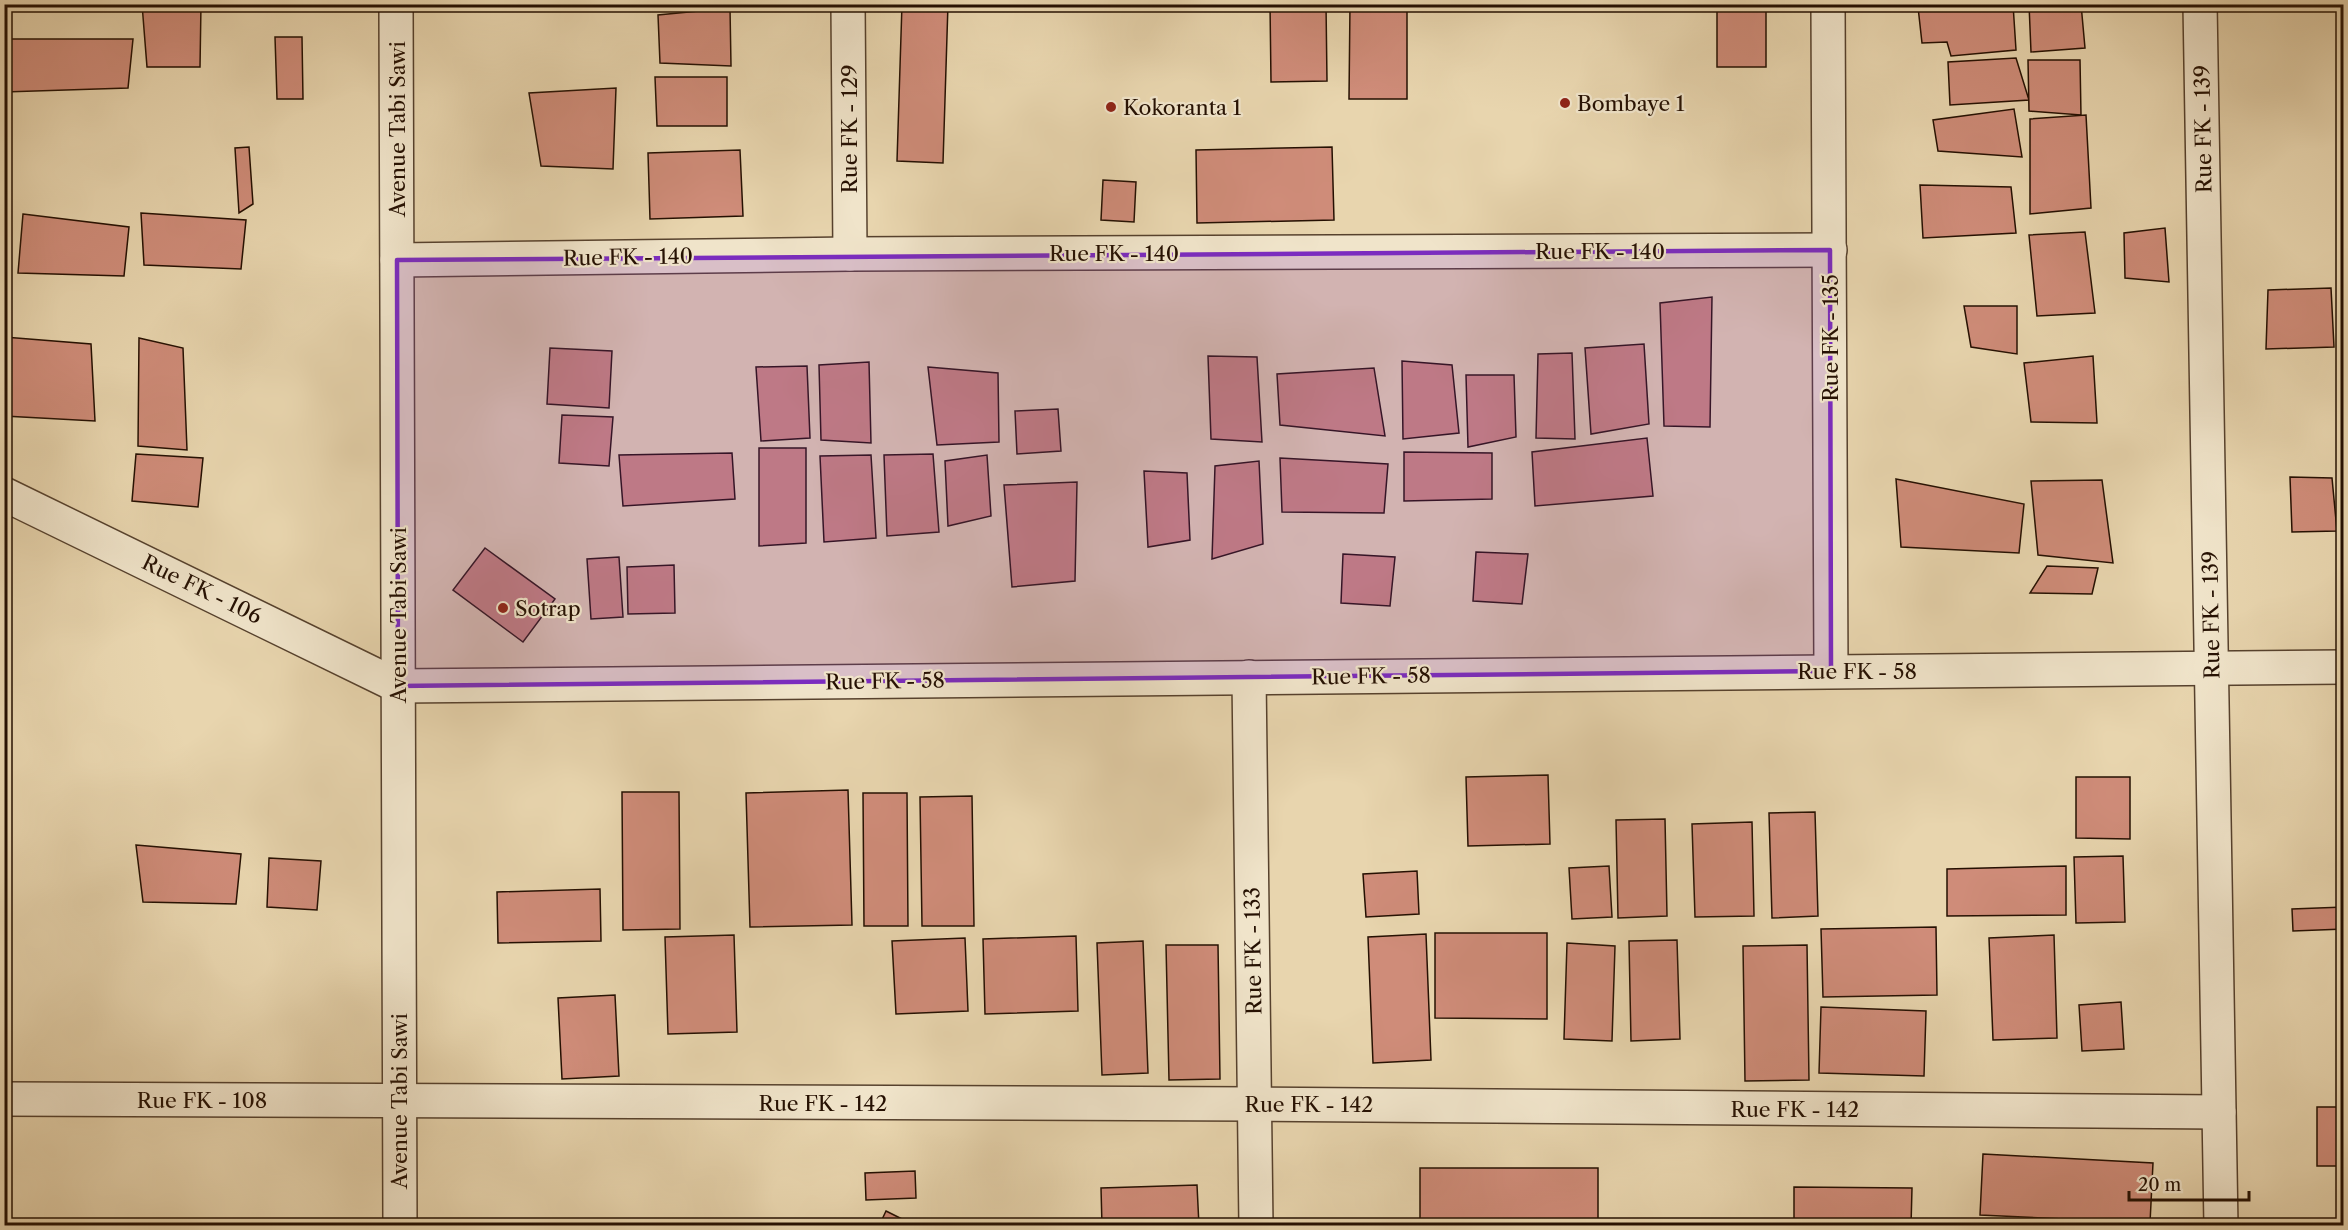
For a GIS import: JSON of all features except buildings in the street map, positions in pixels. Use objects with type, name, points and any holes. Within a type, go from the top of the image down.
[{"type":"street","name":"Avenue Tabi Sawi","points":[[396,4],[400,1226]]},
{"type":"street","name":"Rue FK - 129","points":[[848,4],[850,254]]},
{"type":"street","name":"Rue FK - 135","points":[[1828,4],[1831,671]]},
{"type":"street","name":"Rue FK - 139","points":[[2200,4],[2221,1226]]},
{"type":"street","name":"Rue FK - 140","points":[[397,260],[850,254],[1830,250]]},
{"type":"street","name":"Rue FK - 106","points":[[4,494],[398,686]]},
{"type":"street","name":"Rue FK - 58","points":[[398,686],[2343,667]]},
{"type":"street","name":"Rue FK - 133","points":[[1249,677],[1256,1226]]},
{"type":"street","name":"Rue FK - 108","points":[[4,1099],[399,1102]]},
{"type":"street","name":"Rue FK - 142","points":[[399,1102],[1254,1104],[2219,1112]]},
{"type":"highlighted area","points":[[1830,250],[1831,671],[398,686],[397,260]]},
{"type":"place","name":"Bombaye 1","points":[[1565,103]]},
{"type":"place","name":"Kokoranta 1","points":[[1111,107]]},
{"type":"place","name":"Sotrap","points":[[503,608]]}]
